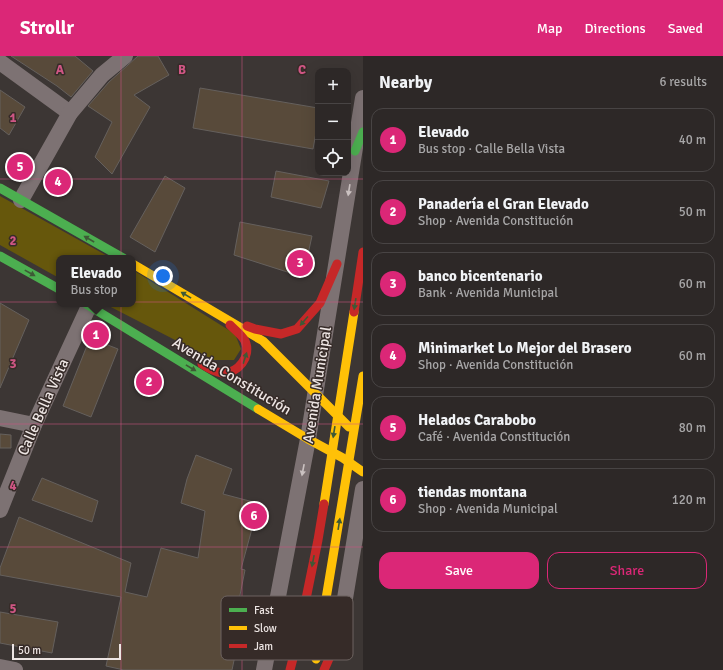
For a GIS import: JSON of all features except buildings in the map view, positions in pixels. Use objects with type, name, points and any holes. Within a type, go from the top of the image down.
[{"type":"main road","points":[[355,151],[363,132]]},
{"type":"main road","points":[[0,188],[118,255]]},
{"type":"main road","name":"Avenida Municipal","points":[[307,596],[318,540],[363,252]]},
{"type":"main road","points":[[0,256],[56,287]]},
{"type":"main road","points":[[212,310],[255,329],[281,334],[297,329],[320,303],[337,264]]},
{"type":"main road","name":"Avenida Constitución","points":[[136,266],[263,342],[347,426],[363,438]]},
{"type":"main road","name":"Avenida Constitución","points":[[90,307],[308,439],[343,458],[363,472]]},
{"type":"main road","points":[[91,307],[210,369],[221,372],[230,372],[243,364],[246,357],[246,344],[243,338],[233,328],[212,310]]},
{"type":"main road","points":[[326,596],[363,376]]},
{"type":"main road","name":"Avenida Municipal","points":[[290,670],[293,660]]},
{"type":"main road","points":[[314,670],[316,660]]},
{"type":"main road","points":[[324,670],[328,660]]},
{"type":"street","points":[[21,200],[70,113],[102,75],[125,56]]},
{"type":"street","points":[[0,62],[70,113]]},
{"type":"street","name":"Avenida Municipal","points":[[278,596],[316,394],[363,98]]},
{"type":"street","name":"Calle Bella Vista","points":[[0,510],[34,424],[86,307]]},
{"type":"street","points":[[0,418],[34,424]]},
{"type":"street","points":[[345,596],[363,488]]},
{"type":"street","name":"Avenida Municipal","points":[[264,670],[266,660]]},
{"type":"street","points":[[333,670],[334,660]]},
{"type":"street","points":[[0,667],[15,670]]},
{"type":"shaded area","points":[[0,196],[106,255],[56,255],[56,276],[0,245]]},
{"type":"shaded area","points":[[136,272],[235,334],[241,349],[234,360],[214,360],[111,307],[136,307]]},
{"type":"traffic: fast","points":[[355,151],[363,132]]},
{"type":"traffic: fast","points":[[0,188],[118,255]]},
{"type":"traffic: fast","points":[[0,256],[56,287]]},
{"type":"traffic: fast","points":[[91,307],[258,409]]},
{"type":"traffic: slow","points":[[136,266],[263,341],[349,427]]},
{"type":"traffic: slow","points":[[324,504],[354,312]]},
{"type":"traffic: slow","points":[[326,596],[363,376]]},
{"type":"traffic: slow","points":[[258,409],[343,458],[363,472]]},
{"type":"traffic: jam","points":[[354,312],[363,252]]},
{"type":"traffic: jam","points":[[247,326],[281,334],[297,329],[320,303],[337,264]]},
{"type":"traffic: jam","points":[[202,364],[217,372],[228,373],[233,371],[242,363],[247,352],[247,347],[245,341],[230,325]]},
{"type":"traffic: jam","points":[[307,596],[324,504]]},
{"type":"traffic: jam","points":[[290,670],[293,660]]},
{"type":"traffic: jam","points":[[324,670],[328,660]]},
{"type":"place","name":"Helados Carabobo","points":[[20,167]]},
{"type":"place","name":"Minimarket Lo Mejor del Brasero","points":[[58,182]]},
{"type":"place","name":"banco bicentenario","points":[[300,263]]},
{"type":"place","name":"Elevado","points":[[96,335]]},
{"type":"place","name":"Panadería el Gran Elevado","points":[[149,382]]},
{"type":"place","name":"tiendas montana","points":[[254,516]]}]
